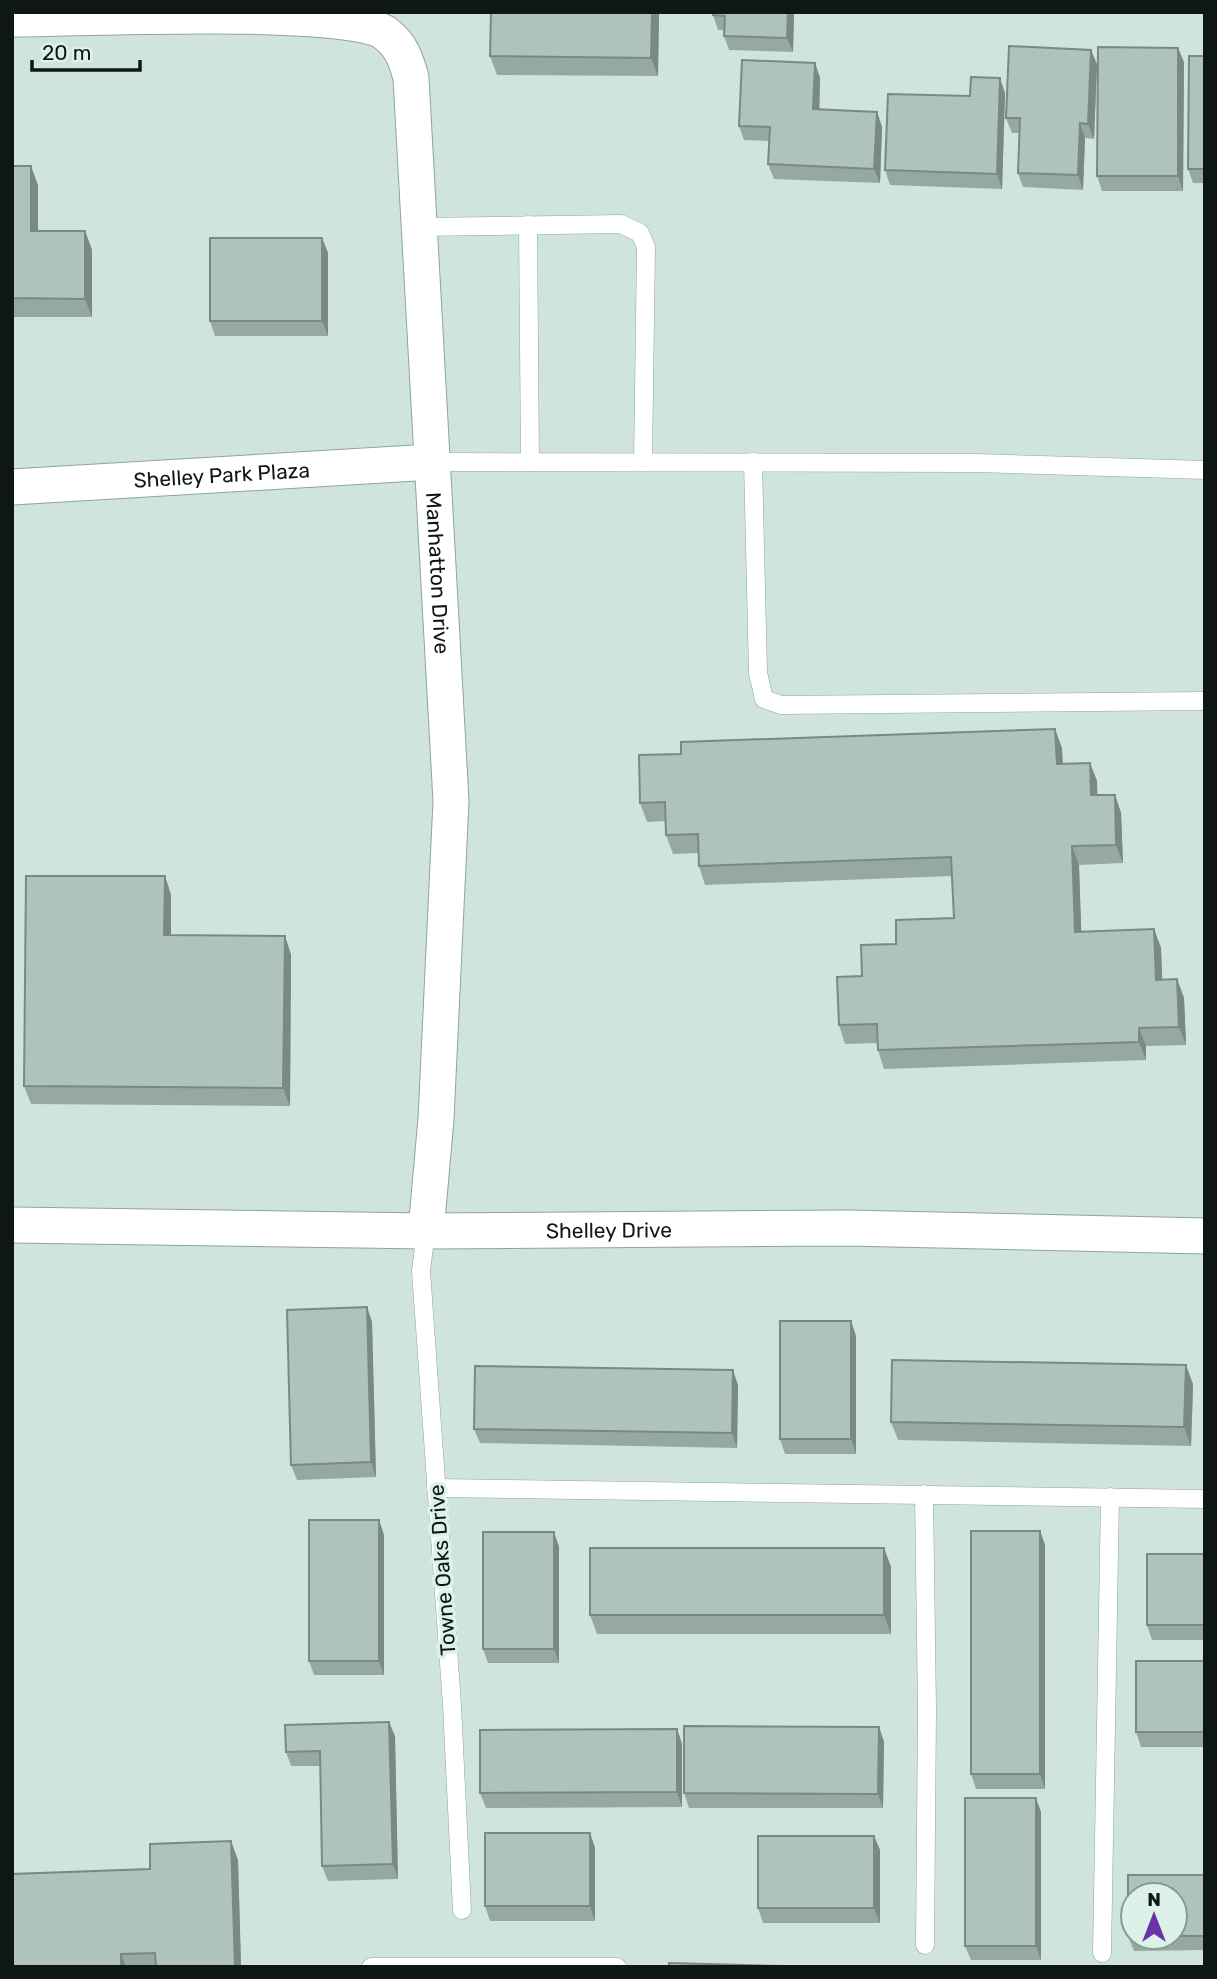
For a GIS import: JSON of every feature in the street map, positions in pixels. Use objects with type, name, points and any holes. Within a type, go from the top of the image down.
[{"type":"street","name":"Manhatton Drive","points":[[12,19],[280,17],[357,23],[383,32],[403,51],[411,78],[451,801],[436,1119],[426,1231]]},
{"type":"street","name":"Shelley Park Plaza","points":[[12,486],[432,462]]},
{"type":"street","name":"Shelley Drive","points":[[12,1225],[426,1231],[848,1228],[1205,1236]]},
{"type":"lane","points":[[420,227],[621,224],[640,233],[646,247],[643,462]]},
{"type":"lane","points":[[528,225],[530,462]]},
{"type":"lane","points":[[432,462],[976,463],[1205,470]]},
{"type":"lane","points":[[753,462],[758,673],[764,698],[781,705],[1205,701]]},
{"type":"lane","name":"Towne Oaks Drive","points":[[426,1231],[421,1271],[453,1705],[462,1910]]},
{"type":"lane","points":[[436,1488],[1205,1499]]},
{"type":"lane","points":[[924,1494],[927,1710],[925,1945]]},
{"type":"lane","points":[[1102,1952],[1110,1497]]},
{"type":"lane","points":[[371,1967],[617,1967]]},
{"type":"building","points":[[491,12],[652,12],[651,58],[490,56]]},
{"type":"building","points":[[713,12],[788,12],[787,38],[724,36],[725,16],[713,15]]},
{"type":"building","points":[[1009,46],[1091,50],[1088,124],[1080,123],[1078,175],[1018,173],[1020,118],[1006,118]]},
{"type":"building","points":[[1098,47],[1178,48],[1178,176],[1097,176]]},
{"type":"building","points":[[1189,56],[1205,56],[1205,169],[1188,169]]},
{"type":"building","points":[[742,60],[815,63],[813,109],[877,112],[874,169],[768,164],[770,127],[739,126]]},
{"type":"building","points":[[971,77],[1000,78],[997,174],[885,170],[888,94],[970,96]]},
{"type":"building","points":[[12,166],[31,166],[31,231],[85,231],[85,299],[12,298]]},
{"type":"building","points":[[210,238],[322,238],[322,321],[210,321]]},
{"type":"building","points":[[1055,729],[1057,764],[1090,763],[1091,795],[1115,795],[1116,845],[1072,846],[1075,932],[1154,929],[1156,980],[1177,979],[1179,1027],[1139,1028],[1139,1042],[878,1050],[877,1024],[839,1025],[837,977],[862,976],[861,945],[896,944],[896,920],[954,918],[951,857],[699,866],[698,834],[666,835],[665,802],[640,803],[639,755],[681,754],[681,742]]},
{"type":"building","points":[[26,876],[165,876],[164,935],[285,936],[283,1088],[24,1086]]},
{"type":"building","points":[[367,1307],[371,1462],[291,1465],[287,1310]]},
{"type":"building","points":[[780,1321],[851,1321],[851,1439],[780,1439]]},
{"type":"building","points":[[892,1360],[1186,1365],[1184,1427],[891,1422]]},
{"type":"building","points":[[475,1366],[733,1370],[732,1433],[474,1429]]},
{"type":"building","points":[[309,1520],[379,1520],[379,1661],[309,1661]]},
{"type":"building","points":[[971,1531],[1040,1531],[1040,1774],[971,1774]]},
{"type":"building","points":[[483,1532],[554,1532],[554,1649],[483,1649]]},
{"type":"building","points":[[590,1548],[884,1548],[884,1615],[590,1615]]},
{"type":"building","points":[[1147,1554],[1205,1554],[1205,1625],[1147,1625]]},
{"type":"building","points":[[1136,1661],[1205,1661],[1205,1732],[1136,1732]]},
{"type":"building","points":[[389,1722],[393,1864],[322,1866],[320,1751],[286,1752],[285,1725]]},
{"type":"building","points":[[684,1726],[879,1727],[878,1794],[684,1793]]},
{"type":"building","points":[[677,1729],[677,1792],[480,1793],[480,1730]]},
{"type":"building","points":[[965,1798],[1036,1798],[1036,1946],[965,1946]]},
{"type":"building","points":[[485,1833],[590,1833],[590,1906],[485,1906]]},
{"type":"building","points":[[758,1836],[874,1836],[874,1908],[758,1908]]},
{"type":"building","points":[[231,1841],[235,1967],[156,1967],[155,1953],[121,1954],[121,1967],[12,1967],[12,1874],[150,1869],[150,1844]]},
{"type":"building","points":[[1128,1875],[1205,1875],[1205,1936],[1189,1936],[1189,1881],[1128,1881]]},
{"type":"building","points":[[669,1963],[825,1967],[669,1967]]}]
